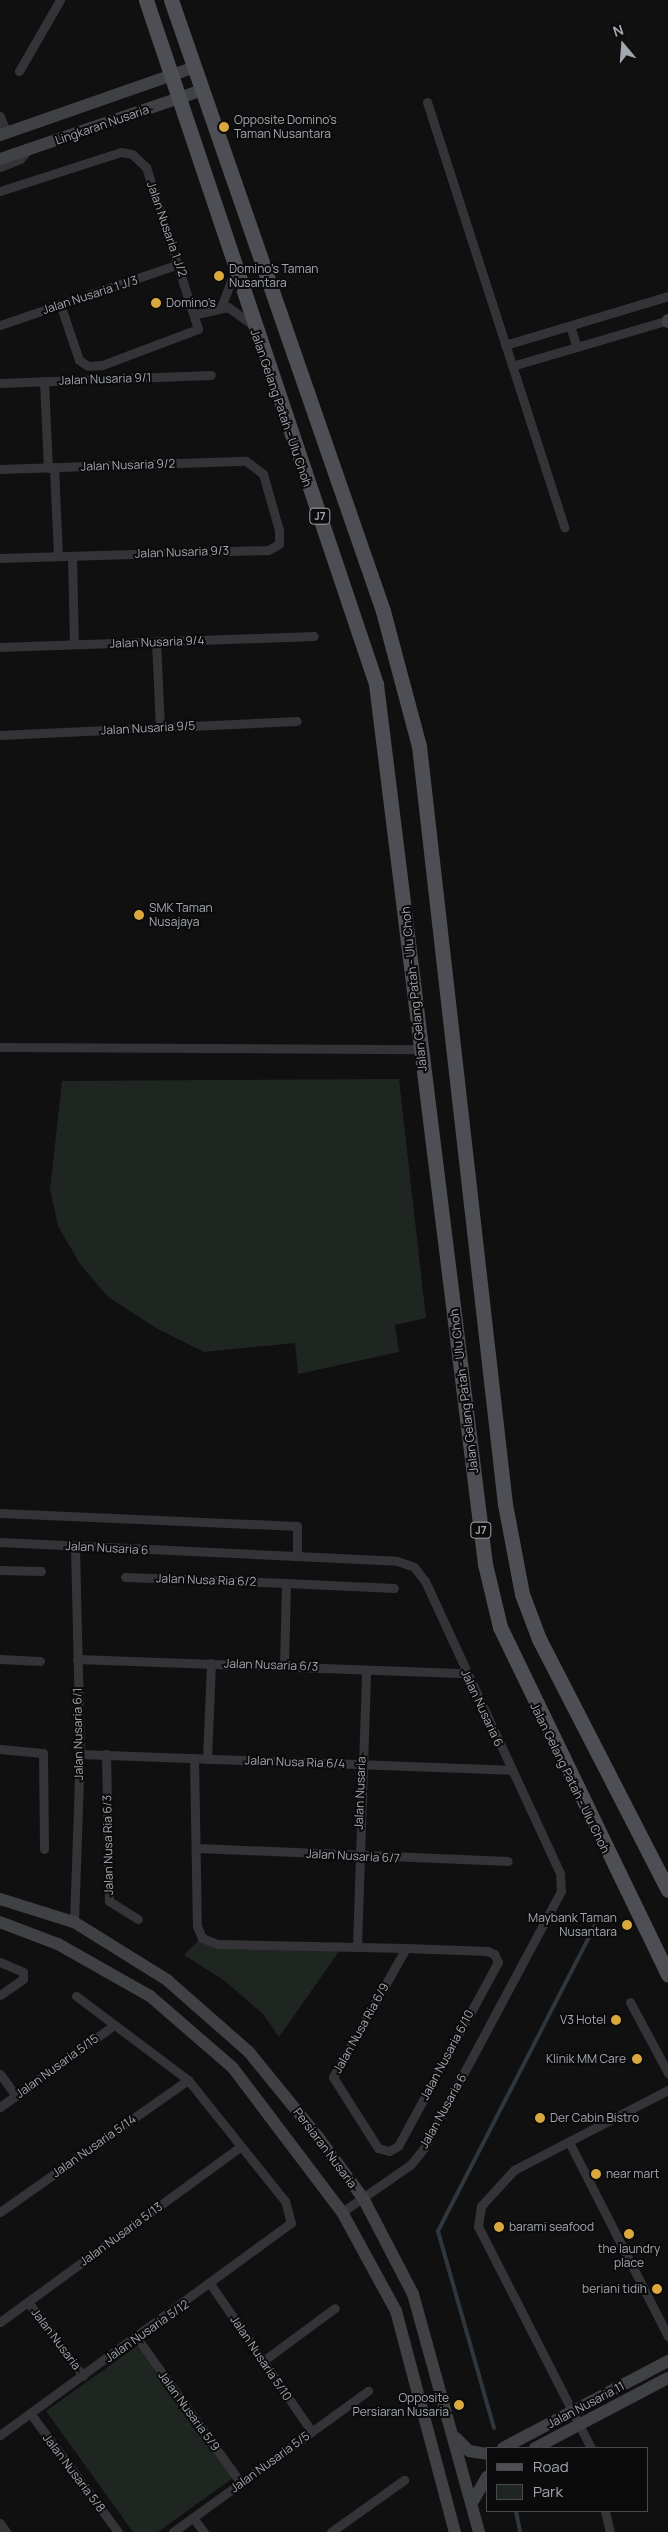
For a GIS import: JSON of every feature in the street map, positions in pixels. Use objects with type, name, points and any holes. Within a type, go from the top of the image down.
[{"type":"main road","name":"Jalan Gelang Patah - Ulu Choh","points":[[146,0],[252,325],[376,684],[485,1564],[500,1627],[668,1974]]},
{"type":"main road","name":"J7","points":[[171,0],[383,611],[419,746],[505,1504],[522,1594],[538,1639],[668,1890]]},
{"type":"street","points":[[19,71],[60,0]]},
{"type":"street","name":"Lingkaran Nusaria","points":[[3,133],[171,77],[195,67]]},
{"type":"street","name":"Lingkaran Nusaria","points":[[0,159],[203,90]]},
{"type":"street","points":[[427,102],[564,527]]},
{"type":"street","points":[[0,116],[3,133]]},
{"type":"street","points":[[0,167],[20,159],[28,150]]},
{"type":"street","name":"Jalan Nusaria 1 J/2","points":[[0,191],[121,152],[132,154],[146,167],[196,314]]},
{"type":"street","name":"Jalan Nusaria 1 J/3","points":[[0,325],[179,264]]},
{"type":"street","points":[[221,307],[230,294],[234,270]]},
{"type":"street","points":[[505,345],[668,296]]},
{"type":"street","points":[[60,304],[79,360],[88,366],[102,365],[196,333],[196,314],[221,307],[236,311],[252,325]]},
{"type":"street","points":[[512,366],[668,321]]},
{"type":"street","points":[[570,326],[577,347]]},
{"type":"street","name":"Jalan Nusaria 9/1","points":[[0,383],[210,375]]},
{"type":"street","points":[[44,381],[58,556]]},
{"type":"street","name":"Jalan Nusaria 9/2","points":[[0,469],[246,461],[256,464]]},
{"type":"street","name":"Jalan Nusaria 9/3","points":[[0,558],[268,550],[279,544],[279,530],[256,464]]},
{"type":"street","points":[[72,556],[74,644]]},
{"type":"street","name":"Jalan Nusaria 9/4","points":[[0,647],[314,636]]},
{"type":"street","points":[[156,642],[160,727]]},
{"type":"street","name":"Jalan Nusaria 9/5","points":[[0,735],[296,721]]},
{"type":"street","points":[[0,1047],[420,1049]]},
{"type":"street","points":[[0,1513],[297,1526],[297,1556]]},
{"type":"street","name":"Jalan Nusaria 6","points":[[0,1542],[397,1561],[414,1568],[425,1581],[560,1873],[561,1891],[424,2148],[410,2165],[342,2212]]},
{"type":"street","name":"Jalan Nusaria 6/1","points":[[74,1922],[80,1754],[75,1546]]},
{"type":"street","points":[[0,1570],[41,1571]]},
{"type":"street","name":"Jalan Nusa Ria 6/2","points":[[125,1576],[394,1588]]},
{"type":"street","points":[[284,1666],[286,1583]]},
{"type":"street","points":[[0,1659],[40,1661]]},
{"type":"street","name":"Jalan Nusaria 6/3","points":[[77,1659],[466,1673]]},
{"type":"street","points":[[207,1759],[211,1663]]},
{"type":"street","name":"Jalan Nusaria","points":[[357,1947],[358,1857],[366,1668]]},
{"type":"street","points":[[0,1749],[43,1753],[44,1848]]},
{"type":"street","name":"Jalan Nusa Ria 6/4","points":[[80,1754],[511,1770]]},
{"type":"street","name":"Jalan Nusa Ria 6/3","points":[[106,1754],[109,1901],[138,1919]]},
{"type":"street","points":[[194,1758],[198,1848],[197,1926],[202,1938],[218,1944],[406,1948]]},
{"type":"street","name":"Jalan Nusaria 6/7","points":[[198,1848],[358,1857],[508,1861]]},
{"type":"street","name":"Persiaran Nusaria","points":[[0,1898],[74,1922],[168,1980],[249,2052],[363,2198],[413,2294],[454,2436],[479,2532]]},
{"type":"street","name":"Persiaran Nusaria","points":[[0,1922],[58,1944],[150,1996],[233,2068],[342,2212],[396,2311],[455,2532]]},
{"type":"street","name":"Jalan Nusaria 6/10","points":[[389,2151],[398,2146],[498,1962],[494,1954],[406,1948]]},
{"type":"street","name":"Jalan Nusa Ria 6/9","points":[[389,2151],[378,2148],[333,2077],[406,1948]]},
{"type":"street","points":[[0,1962],[23,1972],[23,1979],[0,1995]]},
{"type":"street","points":[[76,1996],[188,2080],[241,2146]]},
{"type":"street","points":[[630,2002],[668,2073]]},
{"type":"street","name":"Jalan Nusaria 5/15","points":[[0,2107],[114,2025]]},
{"type":"street","points":[[0,2074],[16,2096]]},
{"type":"street","name":"Jalan Nusaria 5/14","points":[[0,2212],[188,2080]]},
{"type":"street","points":[[591,2447],[478,2226],[481,2206],[514,2170],[668,2090]]},
{"type":"street","points":[[569,2142],[668,2336]]},
{"type":"street","name":"Jalan Nusaria 5/12","points":[[0,2435],[211,2285],[291,2223],[285,2201],[241,2146]]},
{"type":"street","name":"Jalan Nusaria 5/13","points":[[0,2322],[241,2146]]},
{"type":"street","name":"Jalan Nusaria 5/10","points":[[211,2285],[312,2432]]},
{"type":"street","name":"Jalan Nusaria","points":[[28,2302],[83,2376]]},
{"type":"street","points":[[264,2361],[335,2308]]},
{"type":"street","name":"Jalan Nusaria 5/9","points":[[137,2338],[241,2483]]},
{"type":"street","name":"Jalan Nusaria 11","points":[[536,2447],[576,2418],[668,2361]]},
{"type":"street","name":"Jalan Nusaria 11","points":[[505,2447],[668,2378]]},
{"type":"street","name":"Jalan Nusaria 5/5","points":[[173,2532],[368,2391]]},
{"type":"street","name":"Jalan Nusaria 5/8","points":[[30,2413],[118,2532]]},
{"type":"street","points":[[454,2436],[468,2451],[486,2454]]},
{"type":"street","points":[[472,2501],[486,2479]]},
{"type":"street","points":[[331,2532],[404,2480]]},
{"type":"street","points":[[605,2512],[610,2532]]},
{"type":"street","points":[[193,2518],[204,2532]]},
{"type":"street","points":[[0,2523],[6,2532]]},
{"type":"green space","points":[[399,1079],[426,1318],[395,1325],[399,1352],[298,1374],[295,1343],[204,1352],[156,1328],[108,1297],[80,1264],[58,1226],[50,1189],[62,1081]]},
{"type":"green space","points":[[200,1939],[340,1950],[279,2037],[263,2014],[225,1981],[184,1955]]},
{"type":"green space","points":[[137,2346],[233,2478],[158,2532],[133,2532],[46,2411]]},
{"type":"waterway","points":[[494,2428],[438,2231],[595,1926]]},
{"type":"waterway","points":[[516,2512],[520,2532]]},
{"type":"place","name":"Opposite Domino's Taman Nusantara","points":[[224,127]]},
{"type":"place","name":"Domino's Taman Nusantara","points":[[219,276]]},
{"type":"place","name":"Domino's","points":[[156,303]]},
{"type":"place","name":"SMK Taman Nusajaya","points":[[139,915]]},
{"type":"place","name":"Maybank Taman Nusantara","points":[[627,1925]]},
{"type":"place","name":"V3 Hotel","points":[[616,2020]]},
{"type":"place","name":"Klinik MM Care","points":[[637,2059]]},
{"type":"place","name":"Der Cabin Bistro","points":[[540,2118]]},
{"type":"place","name":"near mart","points":[[596,2174]]},
{"type":"place","name":"barami seafood","points":[[499,2227]]},
{"type":"place","name":"the laundry place","points":[[629,2234]]},
{"type":"place","name":"beriani tidih","points":[[657,2289]]},
{"type":"place","name":"Opposite Persiaran Nusaria","points":[[459,2405]]}]
